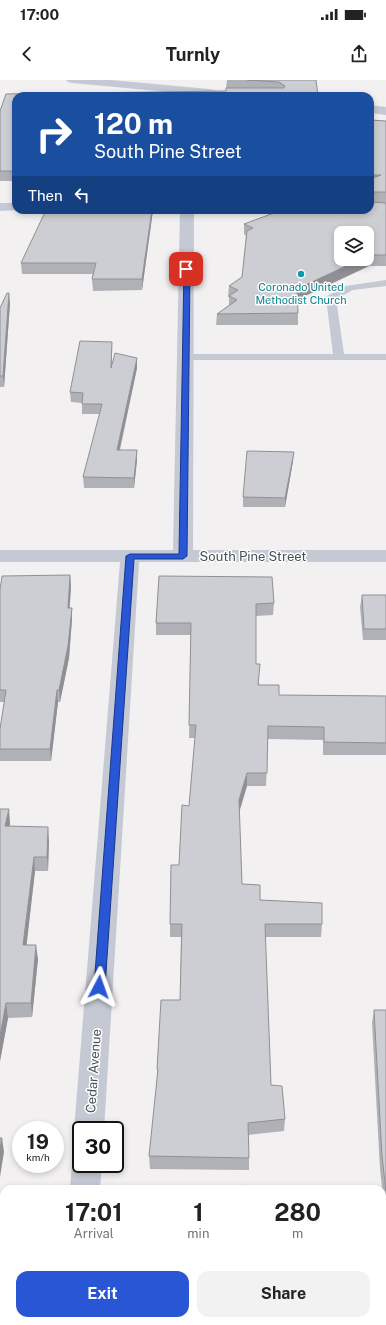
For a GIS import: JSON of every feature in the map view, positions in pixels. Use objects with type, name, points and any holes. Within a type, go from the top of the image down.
[{"type":"main road","points":[[0,207],[12,207]]},
{"type":"street","points":[[72,80],[209,92]]},
{"type":"street","points":[[374,110],[386,111]]},
{"type":"street","points":[[183,556],[187,214]]},
{"type":"street","name":"South Pine Street","points":[[0,556],[386,556]]},
{"type":"street","name":"Cedar Avenue","points":[[90,1121],[130,556]]},
{"type":"street","points":[[85,1185],[86,1173]]},
{"type":"lane","points":[[339,357],[331,298],[339,291],[351,287],[386,283]]},
{"type":"lane","points":[[185,357],[386,357]]},
{"type":"building","points":[[247,80],[316,80],[318,92],[153,92],[226,91],[226,88],[284,88],[285,86],[279,82]]},
{"type":"building","points":[[6,94],[12,94],[12,171],[0,171],[0,111]]},
{"type":"building","points":[[374,120],[386,121],[386,192],[374,192],[374,178],[381,175],[374,175]]},
{"type":"building","name":"Coronado United Methodist Church","points":[[374,202],[386,203],[386,255],[374,255],[374,226],[334,226],[334,266],[346,266],[297,289],[298,313],[217,314],[237,300],[229,296],[238,290],[229,286],[242,277],[247,231],[253,228],[244,224],[271,214],[374,214]]},
{"type":"building","points":[[44,214],[151,214],[142,279],[92,279],[96,263],[21,263]]},
{"type":"building","points":[[7,293],[9,293],[3,376],[0,376],[0,308]]},
{"type":"building","points":[[80,341],[112,342],[111,368],[115,353],[137,358],[117,450],[137,450],[134,478],[83,477],[102,404],[82,404],[83,393],[70,392]]},
{"type":"building","points":[[247,451],[294,452],[285,498],[243,497]]},
{"type":"building","points":[[70,575],[68,608],[72,608],[68,646],[59,690],[57,690],[50,749],[0,749],[0,729],[6,690],[0,690],[0,590],[2,576]]},
{"type":"building","points":[[159,576],[272,577],[274,603],[256,604],[256,664],[260,664],[258,685],[279,685],[279,695],[386,696],[386,743],[324,742],[324,727],[268,726],[267,773],[247,773],[239,800],[242,884],[260,885],[260,900],[322,903],[322,924],[265,924],[271,1085],[282,1086],[285,1119],[248,1123],[249,1158],[149,1156],[158,1069],[161,1000],[180,1000],[182,924],[170,924],[171,865],[179,865],[182,805],[189,806],[196,725],[189,725],[191,623],[156,623]]},
{"type":"building","points":[[362,595],[386,595],[386,629],[364,629]]},
{"type":"building","points":[[0,809],[9,809],[5,826],[48,827],[47,857],[34,857],[23,945],[36,945],[31,1003],[6,1003],[0,1036]]},
{"type":"building","points":[[374,1010],[386,1010],[386,1185],[382,1156]]},
{"type":"building","points":[[0,1138],[2,1138],[0,1150]]},
{"type":"place","name":"Coronado United Methodist Church","points":[[301,274]]},
{"type":"route","points":[[99,987],[130,556],[183,556],[186,269]]}]
